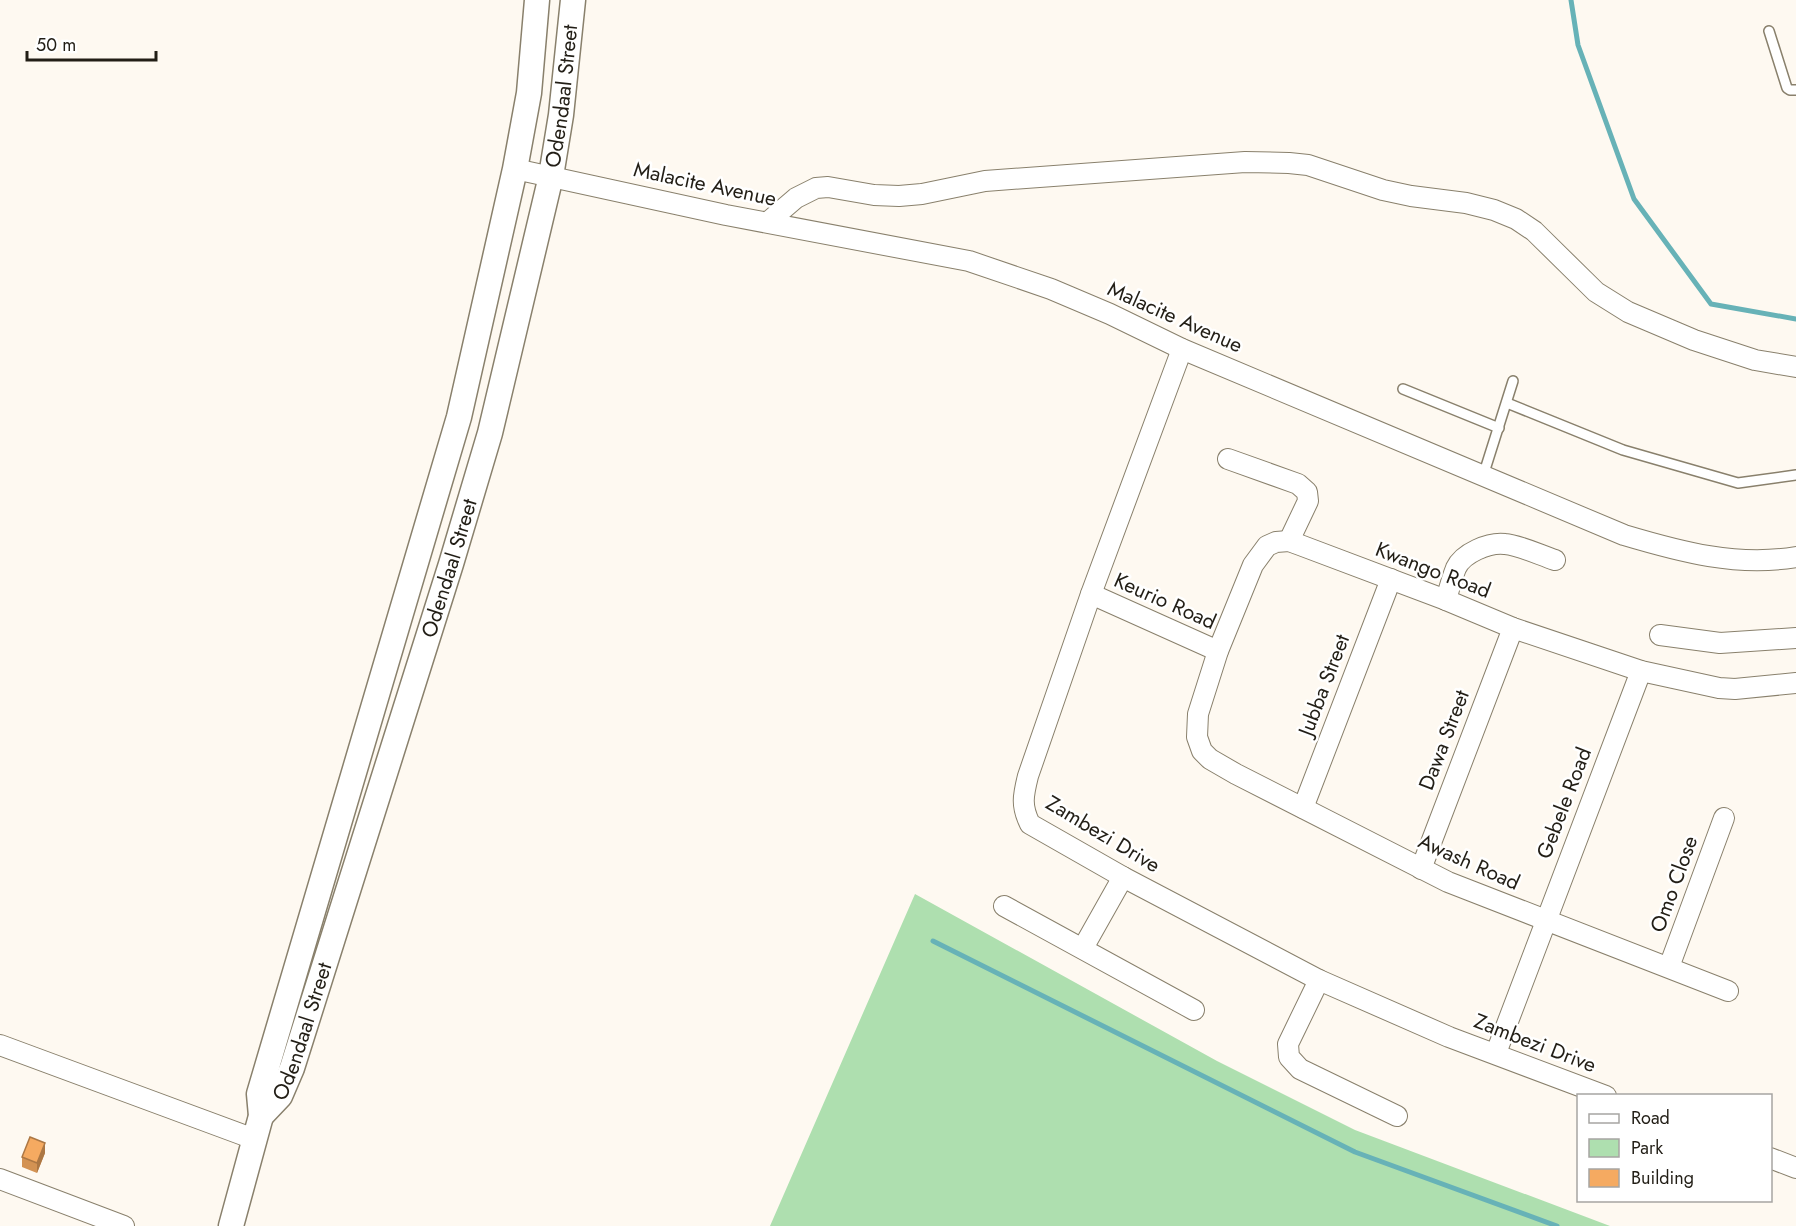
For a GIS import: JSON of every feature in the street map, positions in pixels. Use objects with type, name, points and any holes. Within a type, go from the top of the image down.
[{"type":"street","name":"Odendaal Street","points":[[238,1224],[257,1127],[259,1094],[459,417],[515,169],[529,93],[537,0]]},
{"type":"street","name":"Odendaal Street","points":[[257,1127],[280,1096],[292,1068],[490,434],[551,176],[561,115],[573,0]]},
{"type":"street","points":[[768,222],[796,198],[816,188],[828,187],[899,196],[922,194],[975,182],[1245,162],[1308,165],[1383,190],[1466,203],[1494,210],[1516,219],[1534,231],[1596,292],[1628,312],[1694,340],[1755,360],[1796,366]]},
{"type":"street","name":"Malacite Avenue","points":[[515,169],[726,215],[934,253],[1006,272],[1110,314],[1182,349],[1624,535],[1714,559],[1777,560],[1796,557]]},
{"type":"street","name":"Zambezi Drive","points":[[1182,349],[1091,594],[1028,776],[1024,793],[1024,811],[1030,824],[1123,877],[1318,980],[1449,1037],[1603,1094]]},
{"type":"street","points":[[1218,651],[1253,565],[1267,546],[1276,542],[1289,541],[1308,501],[1307,492],[1298,484],[1228,459]]},
{"type":"street","name":"Kwango Road","points":[[1289,541],[1446,600],[1513,628],[1641,671],[1719,688],[1735,689],[1796,682]]},
{"type":"street","points":[[1446,600],[1457,566],[1476,550],[1505,544],[1555,560]]},
{"type":"street","name":"Jubba Street","points":[[1302,808],[1391,579]]},
{"type":"street","name":"Keurio Road","points":[[1091,594],[1218,651]]},
{"type":"street","name":"Dawa Street","points":[[1421,869],[1513,628]]},
{"type":"street","points":[[1660,635],[1720,643],[1796,638]]},
{"type":"street","name":"Awash Road","points":[[1218,651],[1198,714],[1197,737],[1202,751],[1210,759],[1448,882],[1728,991]]},
{"type":"street","name":"Gebele Road","points":[[1496,1053],[1641,671]]},
{"type":"street","name":"Omo Close","points":[[1669,967],[1724,818]]},
{"type":"street","points":[[1083,948],[1123,877]]},
{"type":"street","points":[[1004,906],[1194,1010]]},
{"type":"street","points":[[1318,980],[1288,1044],[1289,1057],[1300,1070],[1397,1116]]},
{"type":"street","points":[[0,1045],[257,1127]]},
{"type":"street","points":[[1772,1159],[1796,1168]]},
{"type":"street","points":[[0,1179],[76,1218],[124,1226]]},
{"type":"lane","points":[[1769,31],[1787,88],[1796,90]]},
{"type":"lane","points":[[1484,476],[1513,381]]},
{"type":"lane","points":[[1403,389],[1499,428]]},
{"type":"lane","points":[[1507,403],[1623,450],[1738,483],[1796,475]]},
{"type":"green space","points":[[915,894],[1217,1061],[1355,1130],[1610,1226],[770,1226]]},
{"type":"building","points":[[30,1137],[45,1143],[37,1163],[22,1157]]},
{"type":"waterway","points":[[1571,0],[1578,45],[1634,199],[1711,304],[1796,319]]},
{"type":"waterway","points":[[933,941],[1355,1152],[1557,1226]]}]
